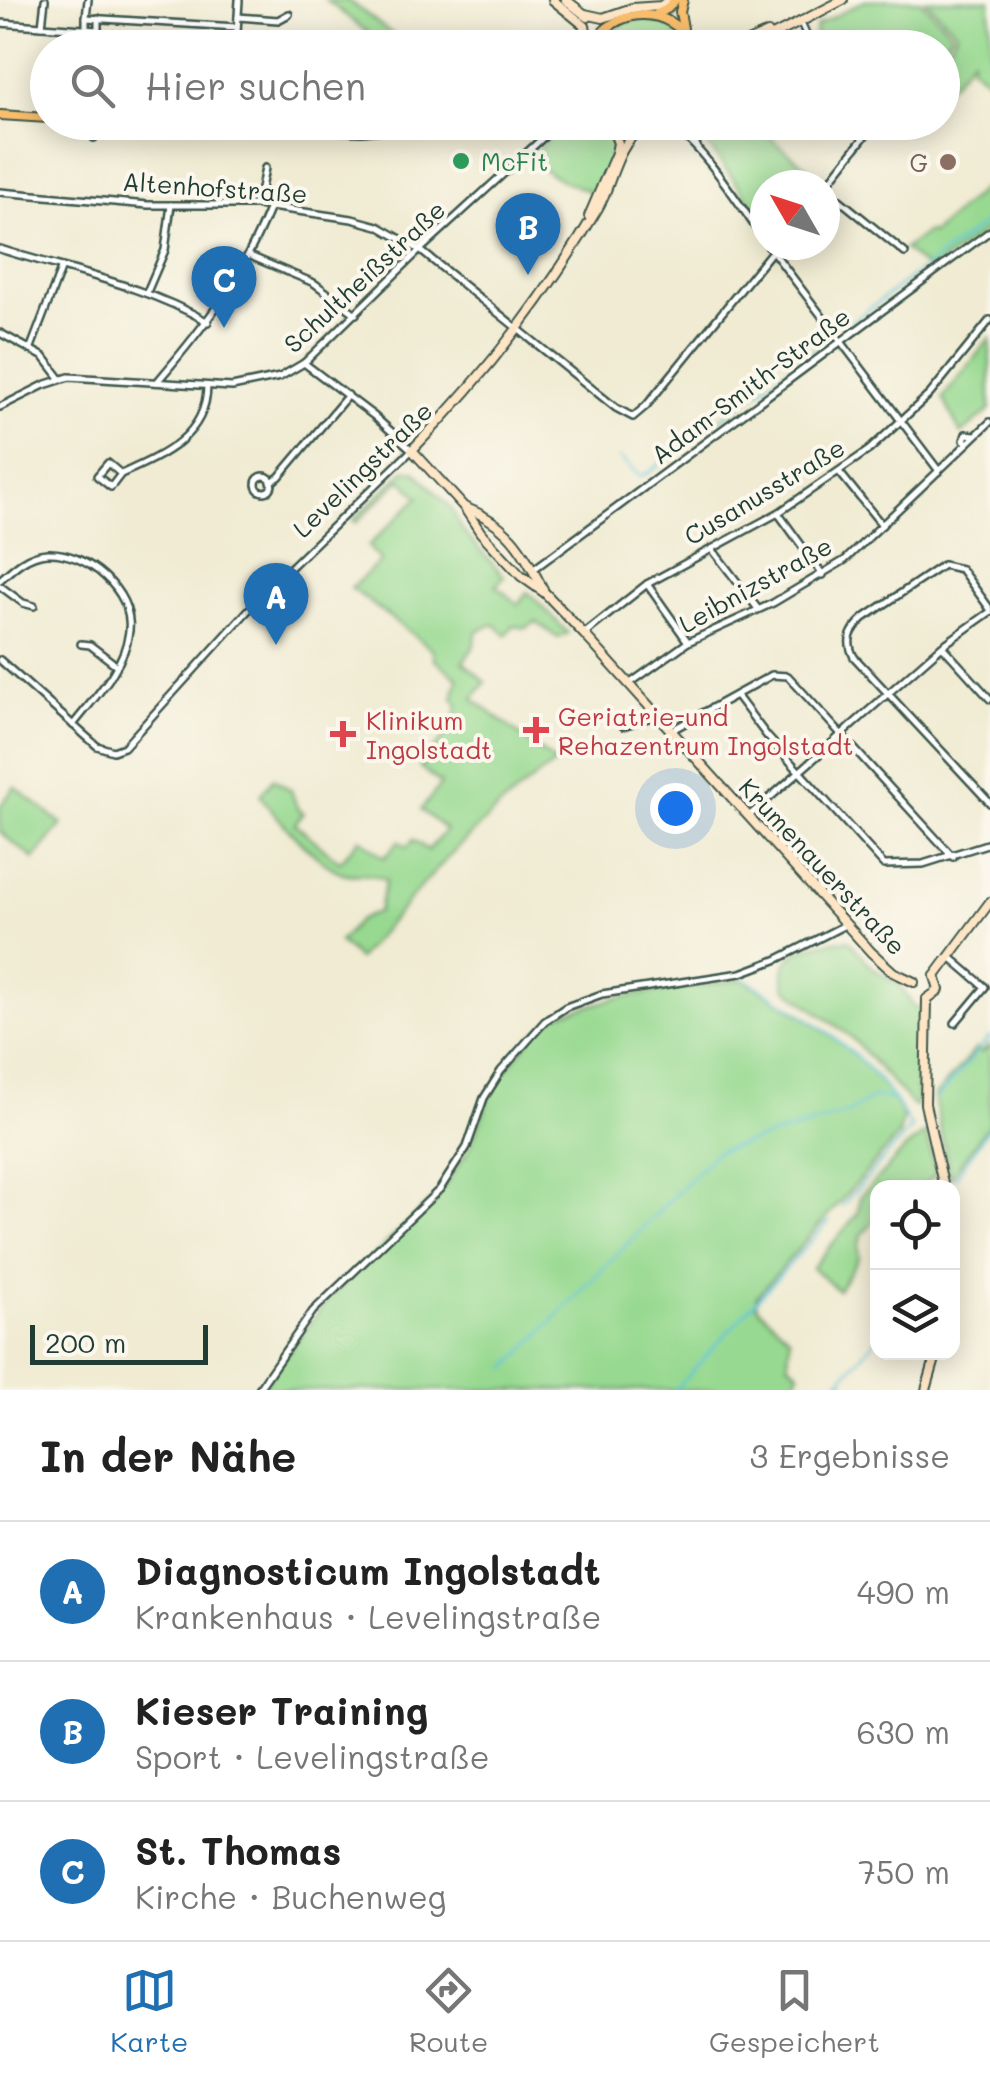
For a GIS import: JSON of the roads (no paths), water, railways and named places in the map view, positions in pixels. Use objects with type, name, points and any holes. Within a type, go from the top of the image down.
[{"type":"main road","points":[[603,30],[631,15],[664,11],[672,0]]},
{"type":"main road","points":[[683,0],[680,12],[684,30]]},
{"type":"main road","points":[[652,14],[681,30]]},
{"type":"main road","points":[[0,116],[30,117]]},
{"type":"street","points":[[42,26],[44,0]]},
{"type":"street","points":[[86,29],[88,0]]},
{"type":"street","points":[[86,18],[237,28],[238,0]]},
{"type":"street","points":[[553,0],[586,30]]},
{"type":"street","points":[[566,0],[595,21],[616,20]]},
{"type":"street","points":[[584,14],[602,18],[672,0]]},
{"type":"street","points":[[784,30],[843,0]]},
{"type":"street","points":[[238,17],[278,20],[289,14]]},
{"type":"street","points":[[0,24],[98,30],[98,18]]},
{"type":"street","points":[[780,30],[800,22]]},
{"type":"street","points":[[800,22],[804,30]]},
{"type":"street","name":"Schultheißstraße","points":[[0,408],[60,378],[81,376],[206,387],[280,377],[304,363],[541,140]]},
{"type":"street","name":"Levelingstraße","points":[[586,225],[616,153],[617,140]]},
{"type":"street","name":"Levelingstraße","points":[[72,726],[97,746],[113,752],[124,747],[277,580],[470,390],[552,284],[599,207],[630,140]]},
{"type":"street","points":[[690,140],[750,218]]},
{"type":"street","points":[[694,140],[698,149]]},
{"type":"street","points":[[838,170],[862,140]]},
{"type":"street","points":[[257,205],[266,168]]},
{"type":"street","points":[[0,200],[2,192]]},
{"type":"street","name":"Altenhofstraße","points":[[2,192],[171,205],[257,205],[352,219],[397,234],[616,408],[633,416],[646,406],[758,260]]},
{"type":"street","points":[[840,199],[905,253]]},
{"type":"street","points":[[147,292],[165,250],[171,205]]},
{"type":"street","points":[[158,382],[208,322],[250,256],[270,207]]},
{"type":"street","name":"Adam-Smith-Straße","points":[[534,569],[990,231]]},
{"type":"street","points":[[0,249],[147,292],[208,322]]},
{"type":"street","points":[[250,256],[314,282],[356,314]]},
{"type":"street","points":[[781,260],[939,472]]},
{"type":"street","points":[[30,350],[61,268]]},
{"type":"street","name":"Cusanusstraße","points":[[584,634],[647,584],[778,513],[840,472],[930,394],[990,320]]},
{"type":"street","points":[[0,333],[52,364],[60,378]]},
{"type":"street","points":[[304,363],[412,450]]},
{"type":"street","points":[[121,474],[108,464],[97,476],[110,487],[121,474],[161,456],[184,439],[202,413],[206,387]]},
{"type":"street","points":[[271,482],[279,478],[348,396]]},
{"type":"street","name":"Leibnizstraße","points":[[629,684],[688,642],[823,575],[939,472],[968,443],[964,440],[966,434],[975,435],[990,422]]},
{"type":"street","name":"Krumenauerstraße","points":[[412,450],[464,507],[475,526],[521,576],[546,593],[885,966],[914,982]]},
{"type":"street","points":[[840,472],[882,524]]},
{"type":"street","name":"Krumenauerstraße","points":[[464,507],[484,515],[510,537],[529,558],[546,593]]},
{"type":"street","points":[[778,513],[823,575]]},
{"type":"street","points":[[475,526],[484,515]]},
{"type":"street","points":[[712,550],[758,610]]},
{"type":"street","points":[[0,660],[72,726],[117,666],[127,644],[129,614],[121,595],[100,574],[76,559],[48,553],[25,560],[0,583],[22,604],[34,606]]},
{"type":"street","points":[[749,816],[800,772],[888,693],[942,646],[990,611],[961,568],[944,565],[864,618],[850,634],[850,650],[888,693],[990,803]]},
{"type":"street","points":[[521,576],[534,569]]},
{"type":"street","points":[[647,584],[688,642]]},
{"type":"street","points":[[81,644],[98,650],[117,666]]},
{"type":"street","points":[[942,646],[990,700]]},
{"type":"street","points":[[672,730],[772,675],[788,676],[954,857]]},
{"type":"street","points":[[736,695],[884,865],[924,864],[990,842]]},
{"type":"street","points":[[623,726],[658,715]]},
{"type":"street","points":[[935,976],[990,902]]},
{"type":"street","points":[[258,1390],[313,1311],[448,1179],[468,1147],[484,1098],[501,1071],[545,1021],[566,1006],[602,994],[741,973],[848,924]]},
{"type":"street","points":[[950,957],[986,986],[956,1023]]},
{"type":"street","points":[[927,1000],[916,994],[914,982],[923,974],[935,976]]},
{"type":"street","points":[[935,976],[939,990],[927,1000],[925,1104],[942,1180]]},
{"type":"street","points":[[926,1390],[935,1360]]},
{"type":"waterway","points":[[845,327],[990,219]]},
{"type":"waterway","points":[[619,457],[640,476],[648,473],[826,341]]},
{"type":"waterway","points":[[743,978],[792,1007],[860,1060],[911,1128],[842,1206]]},
{"type":"waterway","points":[[937,1098],[990,1037]]},
{"type":"waterway","points":[[507,1368],[716,1152],[848,1113],[874,1097],[895,1099]]},
{"type":"waterway","points":[[955,1178],[990,1126]]},
{"type":"waterway","points":[[675,1390],[829,1221]]},
{"type":"waterway","points":[[831,1390],[870,1347]]},
{"type":"waterway","points":[[843,1377],[843,1390]]},
{"type":"place","name":"McFit","points":[[461,161]]},
{"type":"place","name":"G","points":[[948,162]]},
{"type":"place","name":"Kieser Training","points":[[528,275]]},
{"type":"place","name":"St. Thomas","points":[[224,328]]},
{"type":"place","name":"Diagnosticum Ingolstadt","points":[[276,645]]},
{"type":"place","name":"Geriatrie-und Rehazentrum Ingolstadt","points":[[536,730]]},
{"type":"place","name":"Klinikum Ingolstadt","points":[[343,734]]}]
